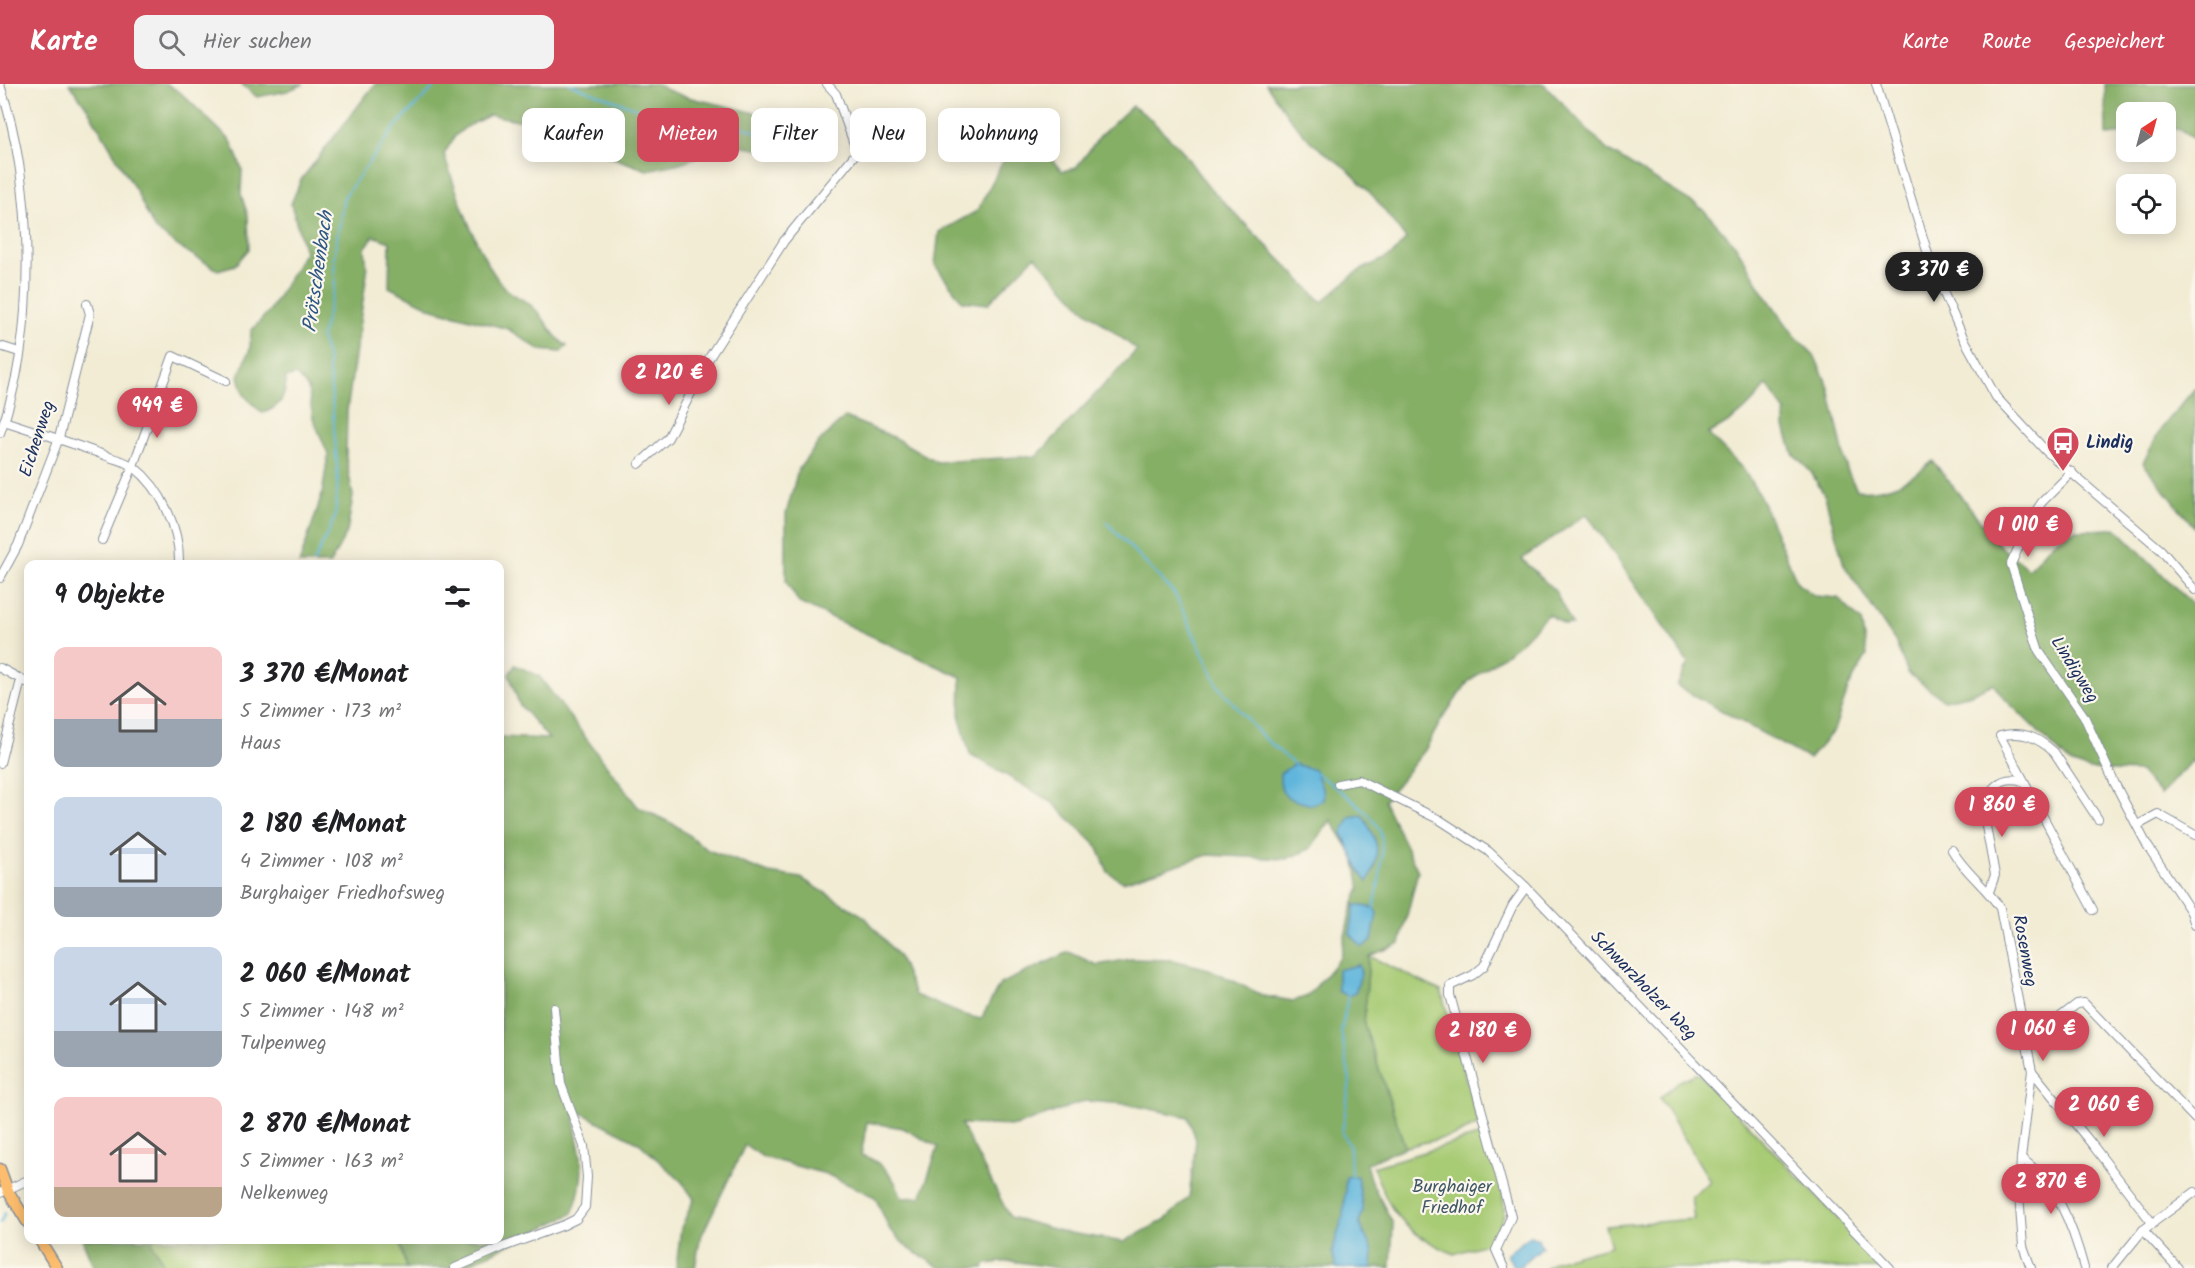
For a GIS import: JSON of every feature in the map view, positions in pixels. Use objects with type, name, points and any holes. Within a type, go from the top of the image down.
[{"type":"main road","points":[[0,1169],[4,1192],[24,1218]]},
{"type":"main road","points":[[42,1244],[57,1268]]},
{"type":"street","points":[[0,84],[16,136],[25,200],[27,261],[19,352],[0,433]]},
{"type":"street","points":[[639,464],[668,438],[709,358],[784,241],[857,152],[836,94],[827,84]]},
{"type":"street","points":[[1876,84],[1931,264],[1964,337],[1996,397],[2021,427],[2161,550],[2195,590]]},
{"type":"street","name":"Eichenweg","points":[[0,578],[18,545],[59,438],[90,314],[87,304]]},
{"type":"street","points":[[0,346],[19,352]]},
{"type":"street","points":[[102,540],[133,466],[173,356],[226,381]]},
{"type":"street","points":[[4,421],[59,438],[133,466],[159,496],[165,508],[174,527],[178,560]]},
{"type":"street","name":"Lindigweg","points":[[2072,472],[2033,514],[2012,564],[2039,651],[2085,716],[2115,784],[2147,845],[2191,912],[2195,925]]},
{"type":"street","points":[[0,668],[24,681]]},
{"type":"street","points":[[0,763],[24,685]]},
{"type":"street","points":[[2093,910],[2022,781],[2000,736],[2015,732],[2045,744],[2054,752],[2098,819]]},
{"type":"street","points":[[1989,892],[1995,875],[1983,810],[1984,802],[1988,793],[2005,780],[2010,778],[2022,781]]},
{"type":"street","name":"Schwarzholzer Weg","points":[[1338,784],[1359,780],[1440,820],[1488,851],[1526,887],[1890,1268]]},
{"type":"street","points":[[2138,825],[2158,814],[2195,835]]},
{"type":"street","name":"Rosenweg","points":[[1952,850],[1968,874],[1989,892],[2000,908],[2032,1071],[2021,1158],[2021,1224],[2023,1246],[2031,1268]]},
{"type":"street","points":[[1504,1268],[1496,1250],[1511,1217],[1450,994],[1450,986],[1473,975],[1484,966],[1513,905],[1526,887]]},
{"type":"street","points":[[2025,1044],[2077,1004],[2084,1003],[2195,1119]]},
{"type":"street","points":[[455,1268],[503,1247],[564,1225],[576,1219],[585,1207],[587,1177],[584,1146],[561,1084],[555,1008]]},
{"type":"street","points":[[2032,1071],[2153,1224]]},
{"type":"street","points":[[2021,1158],[2034,1167],[2047,1182],[2076,1240],[2084,1268]]},
{"type":"street","points":[[4,1192],[24,1182]]},
{"type":"street","points":[[2112,1268],[2144,1230],[2195,1192]]},
{"type":"street","points":[[2144,1230],[2178,1268]]},
{"type":"green space","points":[[69,84],[167,84],[181,93],[231,141],[242,169],[241,194],[248,216],[249,249],[235,265],[218,270],[179,247],[154,228],[135,189],[86,106]]},
{"type":"green space","points":[[241,84],[304,84],[287,91],[257,97]]},
{"type":"green space","points":[[375,84],[657,84],[692,98],[733,108],[637,108],[637,162],[683,162],[647,170],[625,162],[625,108],[522,108],[522,121],[490,115],[466,127],[455,136],[444,154],[469,224],[485,259],[504,287],[534,308],[557,338],[567,346],[561,352],[540,350],[508,329],[433,309],[389,287],[390,242],[374,236],[365,248],[367,273],[347,411],[346,458],[353,496],[347,532],[332,560],[300,560],[322,495],[328,454],[313,418],[308,388],[296,375],[286,378],[281,401],[262,413],[244,395],[239,376],[250,349],[251,331],[270,310],[305,252],[291,204],[301,180]]},
{"type":"green space","points":[[1266,84],[1544,84],[1607,150],[1703,209],[1736,246],[1764,293],[1794,335],[1814,355],[1829,388],[1847,470],[1857,490],[1879,489],[1898,484],[1933,461],[2000,546],[2028,569],[2056,540],[2069,532],[2116,528],[2195,607],[2195,763],[2191,761],[2160,795],[2140,772],[2090,770],[2070,763],[2002,696],[1993,684],[1968,695],[1944,700],[1908,673],[1895,641],[1844,565],[1825,496],[1811,472],[1793,453],[1785,427],[1785,411],[1767,385],[1740,414],[1708,434],[1743,469],[1760,496],[1798,584],[1815,596],[1838,598],[1861,621],[1867,655],[1849,686],[1834,730],[1809,759],[1677,686],[1688,663],[1587,514],[1522,559],[1555,591],[1572,625],[1565,625],[1548,614],[1519,644],[1468,682],[1442,719],[1425,750],[1384,801],[1418,871],[1400,944],[1369,956],[1364,1024],[1405,1147],[1366,1164],[1370,1179],[1393,1224],[1391,1268],[1059,1268],[1011,1261],[986,1264],[984,1268],[941,1268],[908,1248],[890,1230],[875,1197],[826,1174],[763,1157],[745,1145],[700,1239],[695,1268],[676,1268],[681,1228],[694,1199],[682,1182],[638,1142],[576,1110],[575,1126],[582,1175],[572,1214],[460,1268],[406,1268],[400,1244],[504,1244],[504,737],[549,739],[519,704],[509,674],[515,665],[539,676],[638,807],[675,825],[708,850],[769,873],[801,878],[865,917],[899,957],[915,995],[961,1014],[981,1019],[1000,984],[1069,952],[1097,965],[1131,959],[1173,960],[1209,969],[1264,996],[1293,1001],[1308,996],[1340,958],[1351,910],[1360,888],[1354,859],[1368,881],[1375,867],[1342,833],[1351,853],[1331,820],[1310,849],[1286,859],[1208,855],[1123,882],[1108,872],[1097,846],[1052,802],[970,754],[960,719],[961,677],[799,603],[786,581],[786,514],[798,470],[818,443],[845,417],[893,437],[937,462],[1037,456],[1137,350],[1083,308],[1035,256],[988,304],[962,301],[935,265],[939,232],[977,211],[1003,162],[1054,162],[1062,171],[1076,168],[1100,136],[1132,106],[1146,115],[1181,149],[1206,184],[1322,302],[1357,272],[1392,255],[1406,239],[1374,197],[1347,169],[1312,143],[1288,116]],"holes":[[[1356,905],[1374,908],[1362,947],[1350,934]],[[1085,1101],[1127,1104],[1188,1117],[1196,1140],[1189,1197],[1166,1219],[1124,1242],[1064,1232],[1010,1217],[961,1124],[1016,1126]],[[867,1122],[903,1128],[938,1147],[921,1197],[902,1198],[887,1171],[875,1161],[861,1155]]]},
{"type":"green space","points":[[2105,84],[2195,84],[2195,140],[2176,129],[2176,102],[2116,102],[2116,134],[2106,135]]},
{"type":"green space","points":[[739,109],[751,112],[751,148],[739,145]]},
{"type":"green space","points":[[2195,388],[2195,528],[2143,463],[2161,429]]},
{"type":"green space","points":[[1369,956],[1441,991],[1479,1124],[1456,1135],[1405,1147],[1364,1024]]},
{"type":"green space","points":[[1699,1074],[1862,1243],[1880,1268],[1545,1268],[1555,1261],[1611,1246],[1605,1226],[1694,1219],[1691,1197],[1710,1181],[1660,1098],[1678,1082]]},
{"type":"green space","name":"Burghaiger Friedhof","points":[[1485,1134],[1503,1188],[1504,1214],[1492,1242],[1454,1254],[1423,1238],[1402,1221],[1387,1199],[1373,1167]]},
{"type":"green space","points":[[84,1244],[153,1244],[166,1268],[94,1268]]},
{"type":"green space","points":[[400,1244],[406,1268],[166,1268],[152,1245]]},
{"type":"water","points":[[1294,764],[1315,770],[1324,793],[1323,800],[1312,805],[1284,794],[1281,789],[1280,774]]},
{"type":"water","points":[[1362,815],[1372,832],[1377,847],[1375,863],[1368,882],[1361,873],[1342,833],[1350,817]]},
{"type":"water","points":[[1355,905],[1374,908],[1377,913],[1372,941],[1362,947],[1350,934]]},
{"type":"water","points":[[1359,965],[1361,974],[1355,993],[1348,996],[1338,991],[1338,970]]},
{"type":"water","points":[[1357,1176],[1363,1210],[1359,1223],[1373,1252],[1372,1268],[1336,1268],[1332,1252],[1343,1216],[1346,1177]]},
{"type":"water","points":[[1530,1236],[1538,1239],[1542,1247],[1518,1268],[1514,1268],[1507,1254]]},
{"type":"waterway","name":"Prötschenbach","points":[[315,560],[335,517],[338,478],[327,356],[321,338],[335,286],[334,256],[344,197],[395,127],[437,84]]},
{"type":"waterway","points":[[570,84],[679,124],[729,122],[751,130]]},
{"type":"waterway","points":[[1106,522],[1175,594],[1218,686],[1263,737],[1294,764]]},
{"type":"waterway","points":[[1315,772],[1368,814],[1379,829],[1382,856],[1374,908]]},
{"type":"waterway","points":[[1348,996],[1341,1032],[1350,1081],[1342,1133],[1350,1148],[1351,1176]]},
{"type":"waterway","name":"Prötschenbach","points":[[0,1223],[5,1213]]},
{"type":"place","name":"Lindig","points":[[2063,472]]}]
